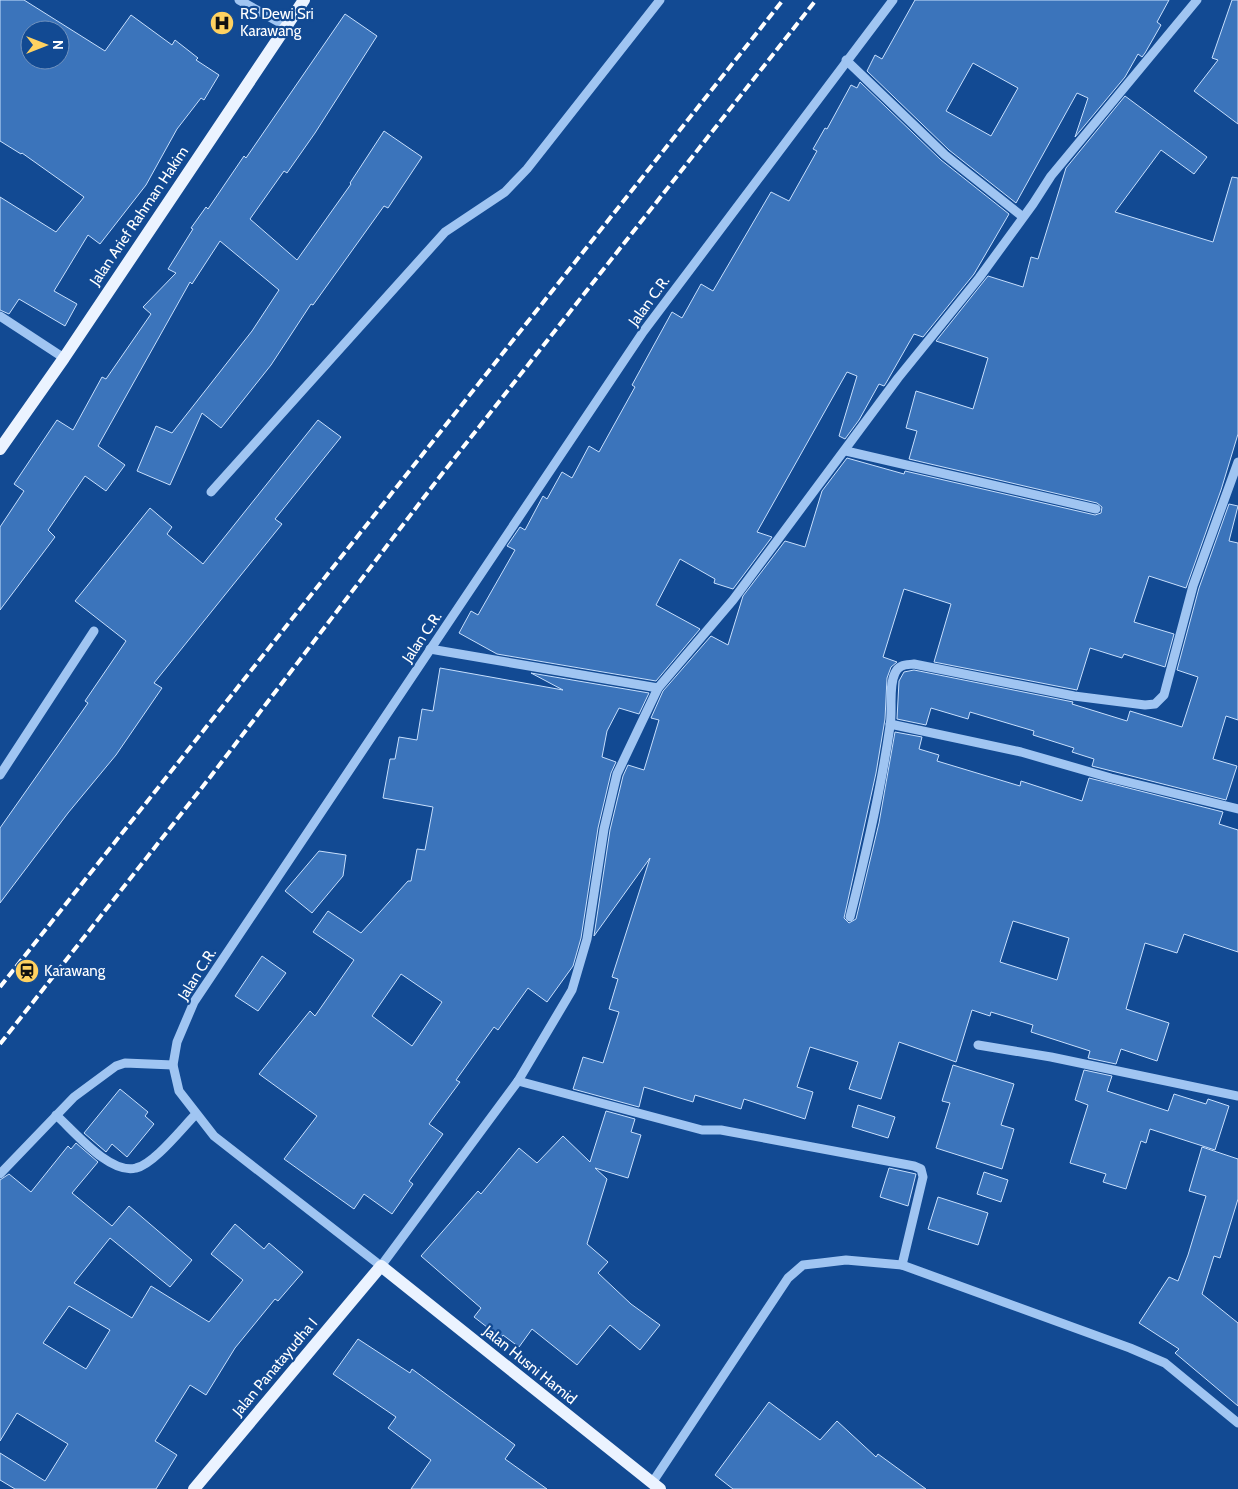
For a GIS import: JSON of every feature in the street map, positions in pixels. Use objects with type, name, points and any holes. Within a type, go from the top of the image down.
[{"type":"main road","name":"Jalan Arief Rahman Hakim","points":[[0,449],[64,358],[304,0]]},
{"type":"main road","name":"Jalan Husni Hamid","points":[[381,1266],[656,1486]]},
{"type":"main road","name":"Jalan Panatayudha I","points":[[194,1489],[381,1266]]},
{"type":"street","points":[[239,0],[286,26]]},
{"type":"street","points":[[211,492],[446,232],[505,192],[527,168],[660,0]]},
{"type":"street","name":"Jalan C.R.","points":[[381,1266],[214,1136],[179,1091],[173,1066],[177,1042],[194,1002],[298,843],[643,332],[893,0]]},
{"type":"street","points":[[381,1266],[518,1082],[572,990],[587,940],[604,830],[617,774],[658,688],[732,600],[846,451],[898,378],[979,278],[1051,176],[1197,0]]},
{"type":"street","points":[[846,60],[945,155],[1023,217]]},
{"type":"street","points":[[0,316],[64,358]]},
{"type":"street","points":[[846,451],[1096,509]]},
{"type":"street","points":[[850,917],[863,865],[890,724],[892,680],[900,666],[914,664],[1074,696],[1146,705],[1155,704],[1164,695],[1193,586],[1238,462]]},
{"type":"street","points":[[0,775],[94,631]]},
{"type":"street","points":[[430,650],[658,688]]},
{"type":"street","points":[[890,724],[1020,752],[1111,778],[1238,809]]},
{"type":"street","points":[[978,1045],[1051,1056],[1238,1096]]},
{"type":"street","points":[[0,1174],[74,1097],[116,1066],[125,1063],[173,1066]]},
{"type":"street","points":[[518,1082],[702,1130],[721,1130],[914,1166],[921,1169],[923,1177],[902,1265]]},
{"type":"street","points":[[56,1115],[112,1166],[136,1168],[150,1161],[196,1114]]},
{"type":"street","points":[[656,1486],[788,1278],[802,1265],[846,1260],[902,1265],[1165,1363],[1238,1423]]},
{"type":"building","points":[[0,0],[24,0],[56,20],[20,20],[20,70],[70,70],[70,29],[105,51],[131,15],[172,45],[175,40],[198,58],[196,60],[219,75],[204,100],[201,98],[177,129],[146,185],[100,244],[88,235],[54,291],[77,304],[65,326],[19,299],[9,314],[0,310],[0,197],[56,232],[84,197],[0,141]]},
{"type":"building","points":[[915,0],[1169,0],[1157,22],[1161,25],[1145,53],[1142,57],[1138,54],[1125,77],[1075,137],[1088,98],[1077,93],[1016,203],[949,150],[867,71],[875,55],[882,59]],"holes":[[[973,63],[1018,88],[991,136],[946,111]]]},
{"type":"building","points":[[1232,0],[1238,0],[1238,124],[1194,91],[1218,60],[1212,58]]},
{"type":"building","points":[[345,14],[377,36],[315,133],[287,173],[284,171],[250,219],[297,260],[351,184],[384,131],[422,157],[388,208],[384,206],[313,305],[311,304],[271,365],[221,428],[202,413],[170,485],[137,471],[156,426],[172,433],[252,331],[279,290],[220,241],[192,284],[190,282],[98,446],[125,465],[106,491],[85,476],[48,530],[55,537],[0,610],[0,527],[24,491],[14,484],[57,420],[73,430],[102,377],[106,379],[151,314],[143,307],[176,273],[168,269],[193,229],[191,228],[206,207],[208,209],[244,156],[246,158]]},
{"type":"building","points":[[860,82],[941,160],[1009,214],[974,274],[923,337],[914,334],[886,383],[884,386],[879,384],[859,420],[845,439],[839,436],[857,376],[847,372],[757,532],[772,537],[733,589],[714,583],[715,579],[680,559],[656,605],[700,629],[656,681],[497,654],[459,633],[471,611],[478,615],[515,550],[507,546],[520,527],[525,530],[543,496],[547,499],[562,472],[572,478],[589,446],[599,452],[635,387],[632,385],[672,312],[682,318],[701,284],[713,291],[771,192],[789,201],[817,151],[813,149],[825,128],[827,129],[851,85],[857,88]]},
{"type":"building","points":[[1125,96],[1207,157],[1194,174],[1161,150],[1115,212],[1213,242],[1232,177],[1238,178],[1238,434],[1221,490],[1186,588],[1149,576],[1134,622],[1174,634],[1165,667],[1124,654],[1122,658],[1090,648],[1077,690],[934,662],[951,604],[904,589],[883,657],[897,662],[891,667],[887,678],[885,719],[876,773],[844,918],[849,923],[856,919],[879,823],[895,732],[922,737],[919,749],[939,755],[937,761],[1020,786],[1021,781],[1082,801],[1089,778],[1223,812],[1219,824],[1238,830],[1238,952],[1184,934],[1177,953],[1145,943],[1126,1009],[1169,1023],[1157,1061],[1121,1049],[1116,1064],[1088,1058],[1090,1051],[1031,1032],[1033,1025],[991,1012],[990,1016],[972,1010],[956,1062],[899,1042],[881,1099],[849,1089],[858,1062],[810,1047],[797,1087],[813,1092],[805,1119],[744,1099],[741,1109],[695,1095],[693,1102],[644,1087],[639,1107],[573,1089],[583,1057],[603,1063],[619,1012],[609,1009],[618,979],[612,977],[650,858],[594,936],[610,830],[623,776],[628,765],[644,770],[659,720],[651,718],[663,691],[711,636],[728,645],[743,596],[785,541],[805,547],[822,491],[847,458],[904,474],[905,471],[1095,515],[1101,513],[1102,507],[1097,503],[909,459],[917,431],[906,428],[916,391],[973,409],[988,358],[936,341],[988,276],[1023,287],[1031,257],[1038,259],[1066,168]],"holes":[[[1013,921],[1069,938],[1057,980],[1000,962]]]},
{"type":"building","points":[[318,420],[341,437],[275,519],[282,524],[154,683],[162,688],[116,755],[68,813],[0,903],[0,828],[88,703],[85,701],[126,641],[75,601],[150,508],[172,527],[167,534],[203,564]]},
{"type":"building","points":[[1229,504],[1238,506],[1229,541],[1238,543],[1238,720],[1226,716],[1213,759],[1237,766],[1226,800],[1092,766],[1094,759],[1072,752],[1074,748],[1033,735],[1034,731],[970,712],[968,719],[931,708],[926,725],[897,719],[899,681],[904,672],[914,670],[1073,702],[1072,704],[1127,721],[1130,711],[1182,727],[1198,677],[1177,670],[1199,588]]},
{"type":"building","points":[[440,668],[563,690],[531,673],[649,693],[639,714],[619,708],[607,731],[602,757],[616,762],[611,773],[598,828],[581,938],[573,966],[547,1002],[528,988],[498,1030],[494,1027],[456,1080],[460,1082],[429,1124],[443,1134],[409,1181],[413,1184],[392,1214],[364,1194],[354,1209],[284,1159],[317,1116],[259,1074],[310,1011],[315,1016],[354,960],[313,932],[328,911],[361,933],[408,881],[411,881],[417,849],[425,850],[433,807],[383,798],[390,759],[395,759],[399,737],[417,740],[422,709],[433,711]],"holes":[[[401,974],[442,1002],[412,1046],[372,1016]]]},
{"type":"building","points":[[319,851],[346,855],[343,876],[312,913],[285,891]]},
{"type":"building","points":[[262,956],[286,973],[258,1011],[235,996]]},
{"type":"building","points":[[953,1065],[1014,1084],[1001,1125],[1014,1129],[1002,1169],[936,1148],[950,1103],[942,1101]]},
{"type":"building","points":[[1084,1070],[1112,1076],[1107,1091],[1168,1111],[1174,1094],[1206,1104],[1208,1099],[1229,1106],[1215,1150],[1150,1129],[1146,1143],[1141,1141],[1126,1189],[1103,1182],[1106,1174],[1070,1163],[1088,1105],[1075,1100]]},
{"type":"building","points":[[120,1089],[148,1112],[145,1116],[154,1124],[127,1157],[112,1144],[106,1152],[84,1133]]},
{"type":"building","points":[[858,1105],[895,1117],[888,1138],[852,1127]]},
{"type":"building","points":[[606,1111],[635,1119],[631,1132],[641,1135],[628,1178],[595,1168],[607,1179],[587,1244],[608,1262],[598,1273],[631,1304],[660,1325],[640,1350],[610,1325],[577,1365],[532,1329],[519,1347],[503,1335],[501,1338],[474,1317],[481,1308],[421,1256],[478,1191],[481,1194],[519,1148],[537,1163],[563,1136],[590,1162]]},
{"type":"building","points":[[76,1143],[98,1162],[72,1193],[112,1226],[129,1206],[192,1260],[170,1287],[110,1238],[74,1283],[132,1318],[151,1286],[209,1322],[243,1280],[211,1254],[235,1224],[264,1249],[269,1243],[303,1272],[278,1301],[275,1299],[235,1348],[206,1395],[190,1385],[155,1441],[177,1455],[156,1489],[15,1489],[0,1480],[0,1453],[45,1481],[68,1444],[17,1413],[0,1441],[0,1180],[9,1174],[31,1192],[68,1146],[71,1149]],"holes":[[[69,1306],[110,1330],[86,1369],[43,1343]]]},
{"type":"building","points":[[1202,1147],[1238,1159],[1238,1199],[1220,1258],[1214,1256],[1202,1294],[1238,1323],[1238,1406],[1175,1353],[1179,1349],[1139,1323],[1169,1277],[1178,1281],[1188,1255],[1206,1196],[1189,1191]]},
{"type":"building","points":[[889,1168],[916,1174],[908,1206],[880,1197]]},
{"type":"building","points":[[984,1172],[1008,1180],[1001,1202],[977,1194]]},
{"type":"building","points":[[938,1197],[988,1213],[978,1245],[928,1229]]},
{"type":"building","points":[[358,1339],[410,1373],[412,1369],[515,1445],[505,1459],[547,1489],[411,1489],[431,1460],[388,1428],[396,1417],[333,1374]]},
{"type":"building","points":[[769,1402],[820,1440],[837,1421],[876,1457],[878,1454],[926,1489],[733,1489],[715,1475]]},
{"type":"railway","points":[[0,987],[783,0]]},
{"type":"railway","points":[[0,1044],[211,776],[438,479],[816,0]]},
{"type":"place","name":"RS Dewi Sri Karawang","points":[[222,23]]},
{"type":"place","name":"Karawang","points":[[27,971]]}]
